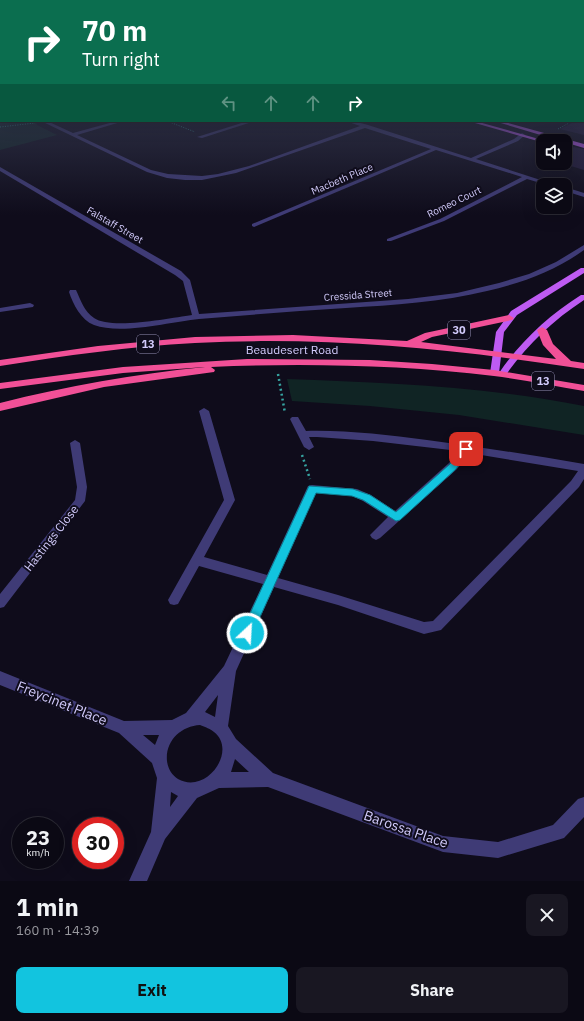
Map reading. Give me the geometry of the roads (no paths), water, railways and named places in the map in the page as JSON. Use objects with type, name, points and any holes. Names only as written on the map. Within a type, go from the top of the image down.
[{"type":"highway","name":"30","points":[[410,344],[429,335],[509,318]]},
{"type":"highway","points":[[542,330],[548,345],[566,363]]},
{"type":"highway","name":"Beaudesert Road","points":[[0,363],[95,349],[196,340],[305,339],[410,344],[515,355],[584,366]]},
{"type":"highway","points":[[0,407],[99,385],[163,375],[211,370],[240,361]]},
{"type":"highway","name":"Beaudesert Road","points":[[0,386],[88,373],[240,361],[360,363],[498,374],[584,388]]},
{"type":"main road","points":[[515,133],[536,139]]},
{"type":"main road","points":[[539,133],[584,146]]},
{"type":"main road","points":[[572,149],[584,153]]},
{"type":"main road","name":"30","points":[[509,318],[519,308],[584,270]]},
{"type":"main road","points":[[498,374],[533,335],[542,330],[558,314],[584,296]]},
{"type":"main road","points":[[498,374],[497,353],[500,332],[509,318]]},
{"type":"street","points":[[67,133],[149,171],[167,177],[190,180],[234,174],[346,133]]},
{"type":"street","points":[[71,135],[78,133]]},
{"type":"street","points":[[202,136],[212,133]]},
{"type":"street","points":[[389,133],[536,180]]},
{"type":"street","points":[[472,159],[516,140],[522,135]]},
{"type":"street","name":"Macbeth Place","points":[[254,225],[437,148]]},
{"type":"street","name":"Falstaff Street","points":[[0,169],[178,273],[186,280],[196,317]]},
{"type":"street","name":"Romeo Court","points":[[389,240],[442,220],[526,177]]},
{"type":"street","points":[[572,191],[584,195]]},
{"type":"street","name":"Cressida Street","points":[[73,292],[76,305],[89,318],[97,323],[124,325],[196,317],[394,303],[435,299],[473,292],[512,282],[549,268],[584,247]]},
{"type":"street","points":[[0,310],[30,305]]},
{"type":"street","points":[[174,600],[230,500],[204,411]]},
{"type":"street","points":[[295,419],[309,447]]},
{"type":"street","points":[[196,560],[271,581],[424,628],[436,626],[575,484],[584,469],[522,456],[466,449],[339,434],[303,434]]},
{"type":"street","name":"Hastings Close","points":[[0,603],[80,502],[82,487],[75,442]]},
{"type":"street","points":[[376,535],[453,466],[466,449]]},
{"type":"street","points":[[221,726],[230,672],[312,489],[353,492],[367,498],[396,518]]},
{"type":"street","points":[[190,719],[230,672]]},
{"type":"street","name":"Freycinet Place","points":[[0,678],[124,728],[159,759]]},
{"type":"street","points":[[201,718],[212,720],[221,726],[227,734],[230,744],[230,756],[226,769],[217,780],[206,788],[193,791],[182,790],[173,786],[160,770],[159,759],[160,748],[166,736],[174,727],[190,719],[201,718]]},
{"type":"street","name":"Freycinet Place","points":[[124,728],[174,727]]},
{"type":"street","name":"Barossa Place","points":[[230,744],[268,779]]},
{"type":"street","points":[[159,833],[165,778]]},
{"type":"street","name":"Barossa Place","points":[[217,780],[268,779],[443,844],[498,850],[558,832],[584,805]]},
{"type":"street","points":[[138,881],[159,833],[193,791]]}]
